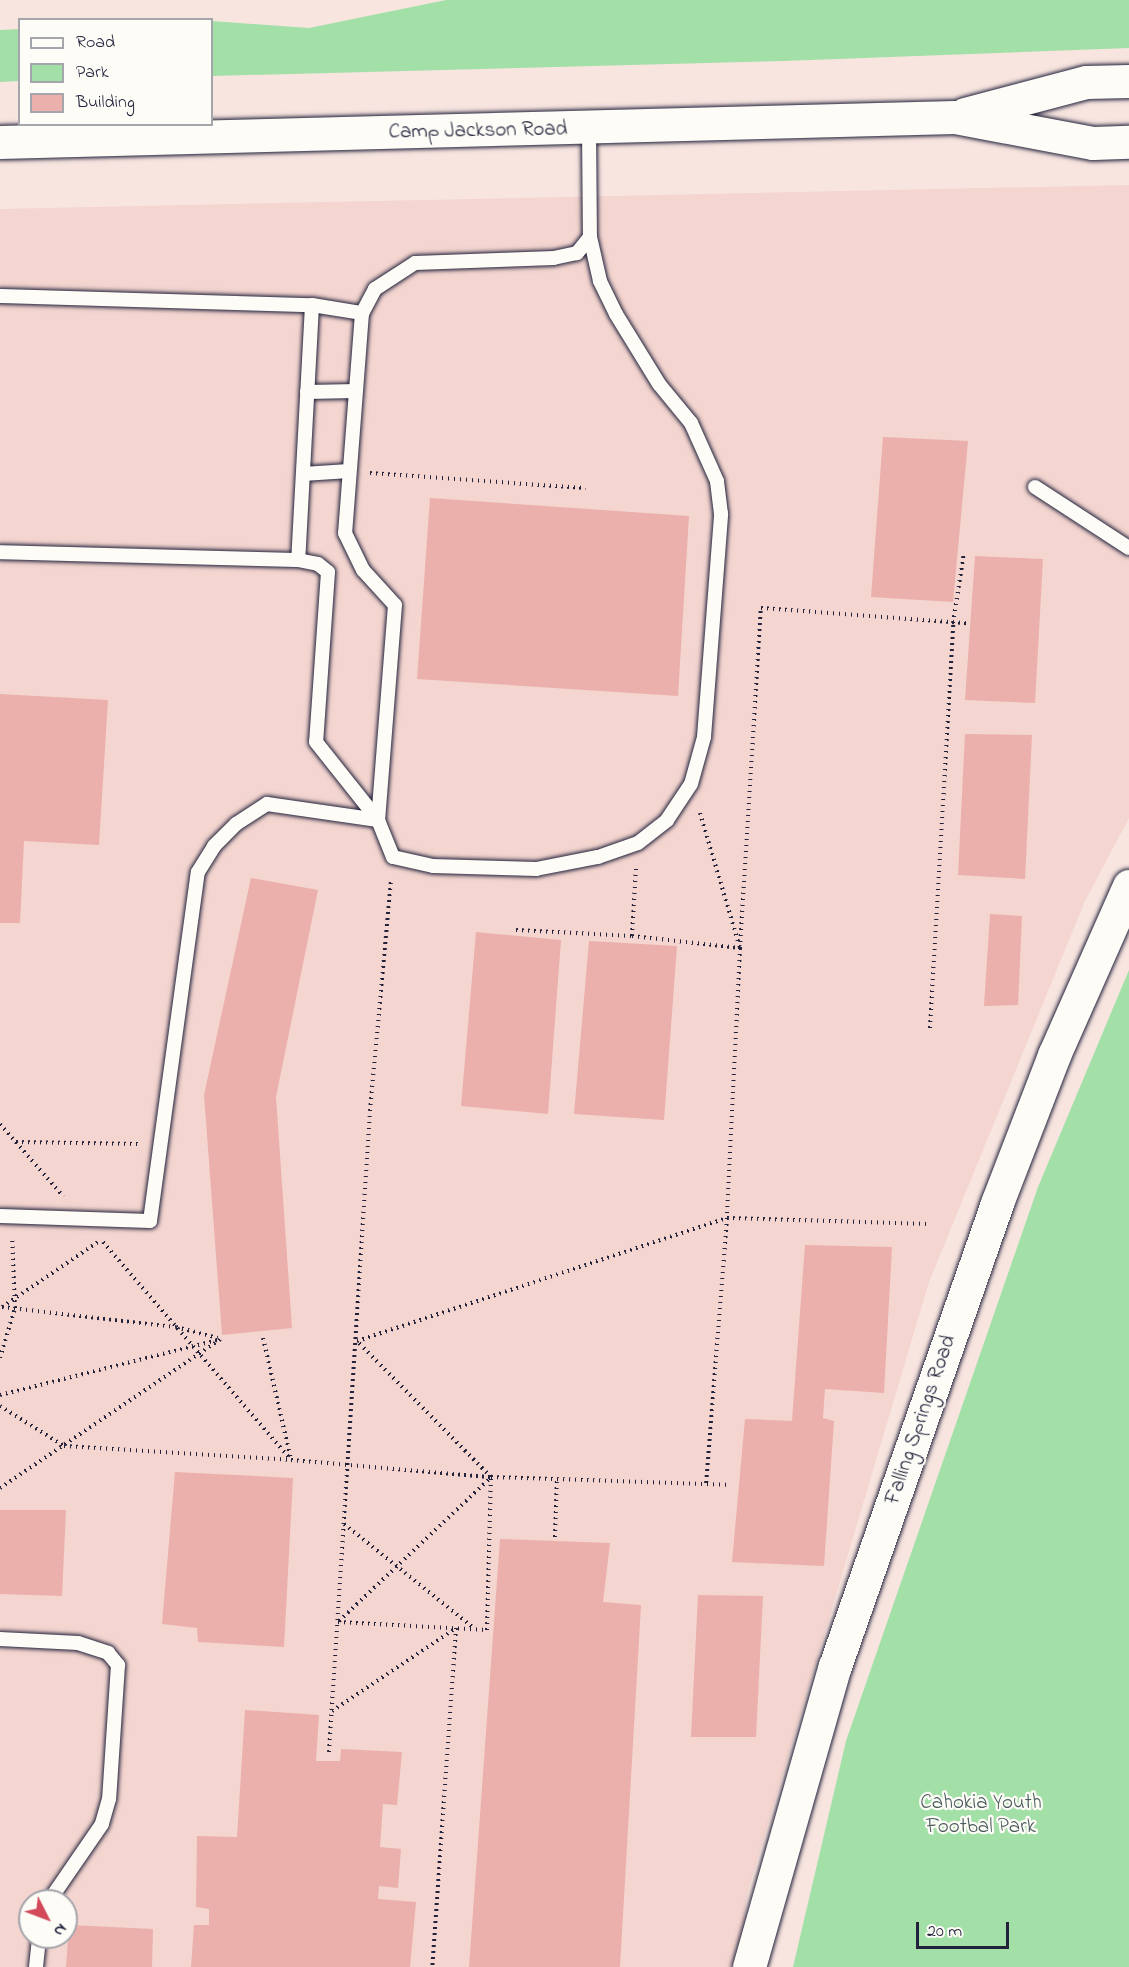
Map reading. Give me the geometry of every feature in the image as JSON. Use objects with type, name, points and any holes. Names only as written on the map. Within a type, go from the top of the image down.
[{"type":"main road","name":"Camp Jackson Road","points":[[955,117],[1086,82],[1129,81]]},
{"type":"main road","name":"Camp Jackson Road","points":[[0,142],[955,117],[1093,142],[1129,142]]},
{"type":"main road","name":"Falling Springs Road","points":[[749,1967],[835,1666],[987,1230],[1054,1055],[1129,886]]},
{"type":"lane","points":[[0,552],[298,560],[318,564],[328,572],[316,742],[378,820],[393,857],[433,866],[536,869],[598,857],[638,843],[667,820],[691,784],[704,737],[721,514],[717,481],[691,423],[660,384],[616,314],[600,281],[590,237],[589,128]]},
{"type":"lane","points":[[378,820],[395,605],[363,570],[345,533],[362,313],[375,289],[415,263],[554,258],[577,253],[590,237]]},
{"type":"lane","points":[[0,296],[312,305],[362,313]]},
{"type":"lane","points":[[298,560],[312,305]]},
{"type":"lane","points":[[307,392],[356,391]]},
{"type":"lane","points":[[303,474],[349,471]]},
{"type":"lane","points":[[1035,487],[1129,548]]},
{"type":"lane","points":[[6,1216],[150,1221],[198,872],[214,846],[236,824],[267,804],[378,820]]},
{"type":"lane","points":[[0,1639],[78,1643],[108,1653],[118,1665],[109,1799],[102,1824],[57,1889]]},
{"type":"lane","points":[[36,1967],[38,1949]]},
{"type":"path","points":[[349,471],[585,488]]},
{"type":"path","points":[[930,1028],[953,623],[964,553]]},
{"type":"path","points":[[706,1482],[727,1218],[740,948],[761,608],[967,623]]},
{"type":"path","points":[[691,784],[740,948]]},
{"type":"path","points":[[632,936],[638,843]]},
{"type":"path","points":[[329,1752],[370,1111],[393,857]]},
{"type":"path","points":[[516,930],[632,936],[740,948]]},
{"type":"path","points":[[0,1124],[202,1354],[291,1460]]},
{"type":"path","points":[[16,1142],[143,1144]]},
{"type":"path","points":[[0,1358],[15,1308],[6,1216]]},
{"type":"path","points":[[357,1341],[727,1218],[929,1224]]},
{"type":"path","points":[[101,1240],[15,1296],[2,1307],[176,1327],[221,1339]]},
{"type":"path","points":[[263,1338],[291,1460]]},
{"type":"path","points":[[0,1395],[191,1344],[221,1339]]},
{"type":"path","points":[[0,1488],[202,1354],[221,1339]]},
{"type":"path","points":[[338,1622],[487,1630],[491,1477],[357,1341]]},
{"type":"path","points":[[0,1406],[64,1446],[291,1460],[349,1467],[491,1477],[706,1482],[727,1485]]},
{"type":"path","points":[[338,1622],[491,1477]]},
{"type":"path","points":[[555,1537],[557,1478]]},
{"type":"path","points":[[344,1524],[475,1629]]},
{"type":"path","points":[[331,1712],[456,1628]]},
{"type":"path","points":[[432,1967],[456,1628]]},
{"type":"shaded area","points":[[1129,185],[1129,818],[1085,901],[929,1282],[747,1894],[739,1967],[0,1967],[0,209]]},
{"type":"green space","points":[[446,0],[1129,0],[1129,48],[784,61],[213,76],[213,21],[309,28]]},
{"type":"green space","points":[[18,29],[18,81],[0,82],[0,30]]},
{"type":"green space","name":"Cahokia Youth Footbal Park","points":[[1129,970],[1129,1967],[793,1967],[846,1741],[1038,1187]]},
{"type":"building","points":[[883,437],[968,441],[953,602],[871,597]]},
{"type":"building","points":[[430,498],[689,516],[678,696],[417,679]]},
{"type":"building","points":[[975,556],[1043,559],[1035,703],[965,700]]},
{"type":"building","points":[[0,694],[108,700],[99,845],[24,841],[20,923],[0,923]]},
{"type":"building","points":[[965,734],[1032,735],[1025,879],[958,875]]},
{"type":"building","points":[[251,878],[318,890],[276,1097],[292,1328],[222,1335],[204,1095]]},
{"type":"building","points":[[990,914],[1022,916],[1018,1005],[984,1006]]},
{"type":"building","points":[[476,932],[561,940],[548,1114],[461,1106]]},
{"type":"building","points":[[589,941],[677,946],[664,1120],[574,1114]]},
{"type":"building","points":[[805,1245],[892,1247],[884,1393],[825,1389],[823,1418],[834,1421],[824,1566],[732,1562],[745,1419],[792,1421]]},
{"type":"building","points":[[175,1472],[293,1478],[284,1647],[198,1642],[197,1628],[162,1624]]},
{"type":"building","points":[[0,1510],[66,1510],[62,1596],[0,1594]]},
{"type":"building","points":[[500,1539],[610,1543],[603,1602],[641,1605],[620,1967],[469,1967]]},
{"type":"building","points":[[698,1595],[763,1596],[756,1737],[691,1737]]},
{"type":"building","points":[[245,1710],[319,1715],[316,1761],[340,1761],[341,1749],[402,1752],[397,1805],[383,1804],[380,1847],[401,1849],[398,1888],[379,1886],[378,1899],[416,1902],[410,1967],[191,1967],[194,1925],[209,1925],[209,1909],[196,1907],[197,1836],[237,1837]]},
{"type":"building","points":[[78,1925],[153,1929],[152,1967],[66,1967],[67,1949],[78,1949]]}]
